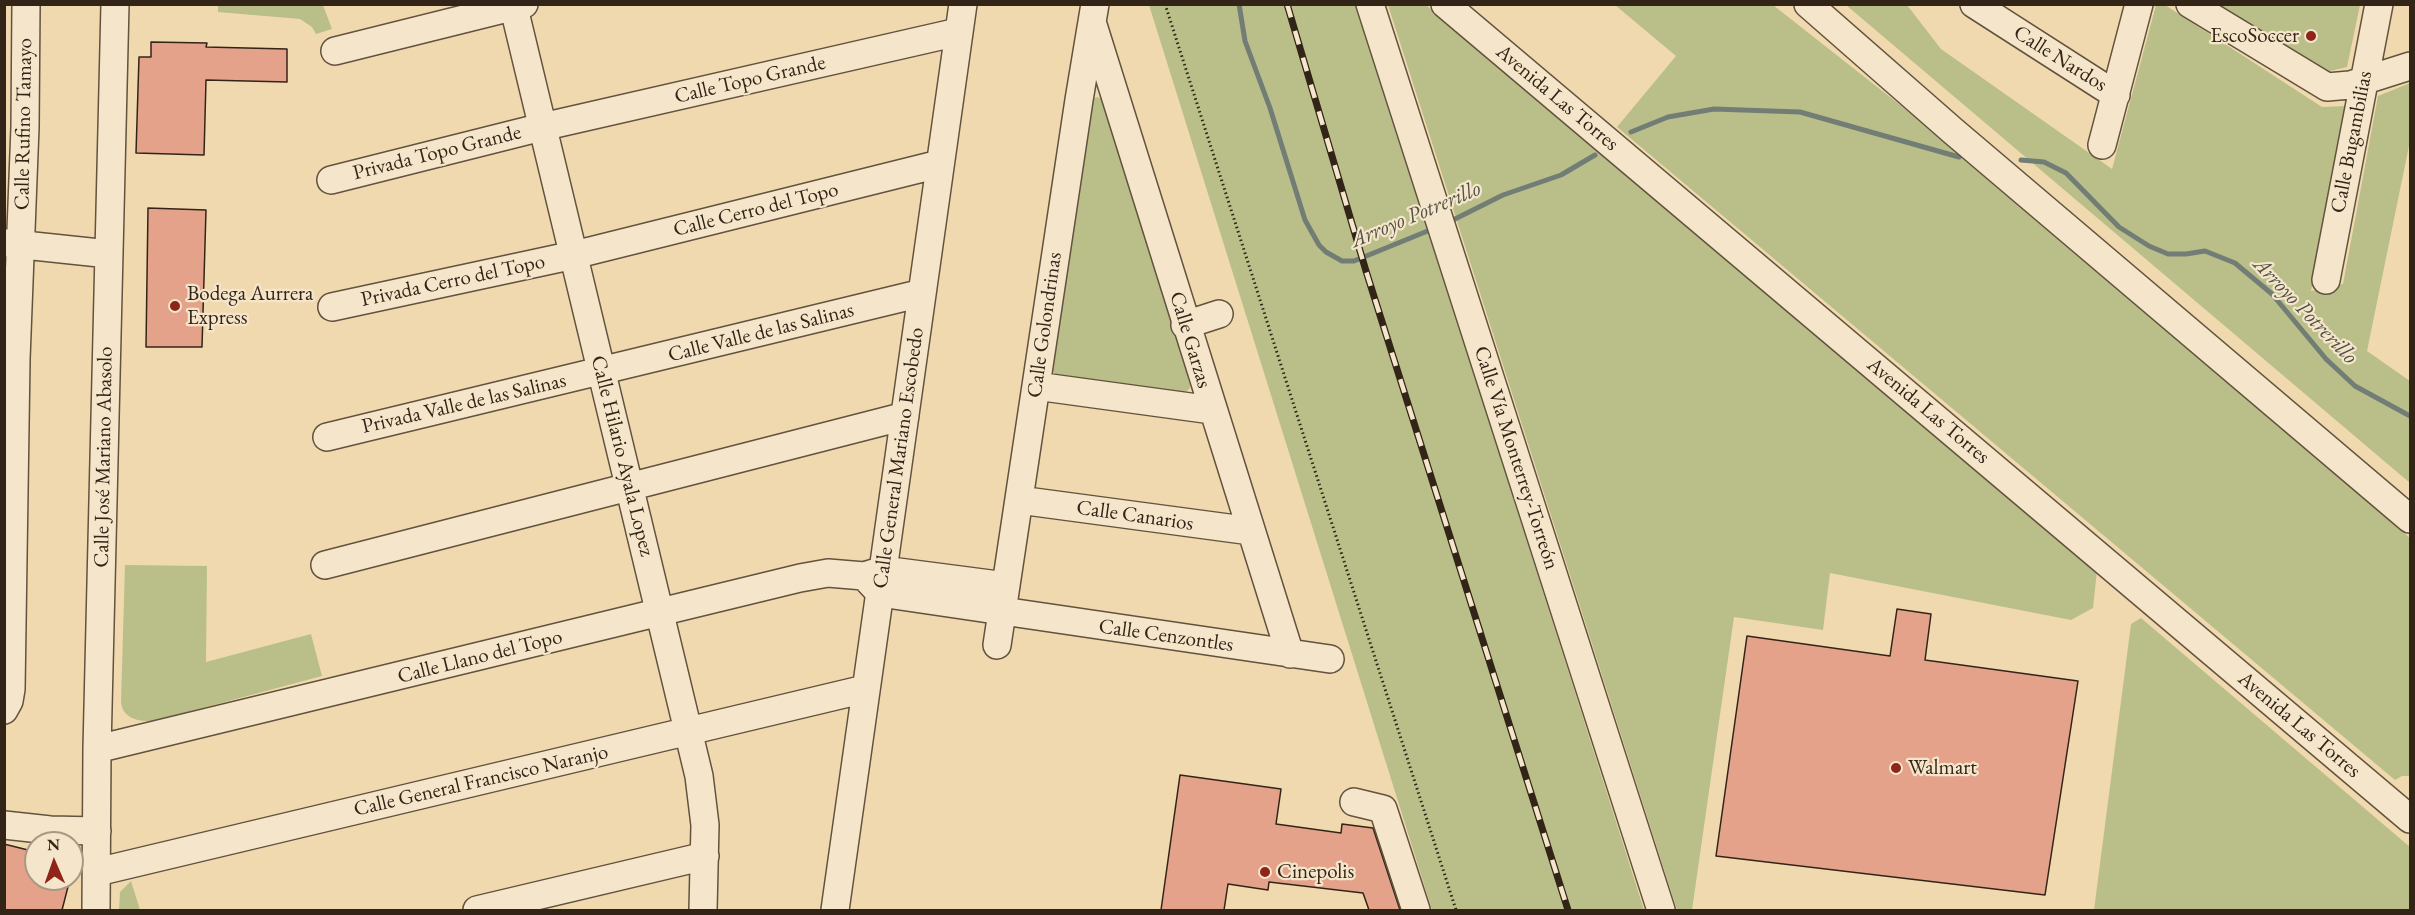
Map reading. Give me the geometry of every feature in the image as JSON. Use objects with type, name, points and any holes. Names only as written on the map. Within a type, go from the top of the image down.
[{"type":"street","name":"Calle José Mariano Abasolo","points":[[96,910],[97,749],[115,4]]},
{"type":"street","name":"Calle General Mariano Escobedo","points":[[835,910],[865,689],[875,580],[904,416],[963,4]]},
{"type":"street","name":"Calle Vía Monterrey-Torreón","points":[[1370,4],[1661,910]]},
{"type":"street","name":"Avenida Las Torres","points":[[1445,4],[2410,819]]},
{"type":"street","points":[[1808,4],[1953,131],[2410,519]]},
{"type":"street","name":"Calle Nardos","points":[[1974,4],[2116,95]]},
{"type":"street","points":[[2102,145],[2139,4]]},
{"type":"street","points":[[2190,4],[2323,85],[2337,87],[2410,66]]},
{"type":"street","name":"Calle Bugambilias","points":[[2326,280],[2379,4]]},
{"type":"street","points":[[335,51],[517,5]]},
{"type":"street","name":"Calle Hilario Ayala Lopez","points":[[517,5],[542,127],[628,487],[661,613],[704,807],[705,856],[702,910]]},
{"type":"street","name":"Calle Rufino Tamayo","points":[[5,710],[11,689],[10,358],[19,8]]},
{"type":"street","name":"Calle Garzas","points":[[1094,15],[1185,324],[1290,654]]},
{"type":"street","name":"Calle Golondrinas","points":[[997,645],[1078,100],[1094,15]]},
{"type":"street","name":"Calle Topo Grande","points":[[542,127],[958,32]]},
{"type":"street","name":"Privada Topo Grande","points":[[331,180],[542,127]]},
{"type":"street","name":"Calle Cerro del Topo","points":[[574,255],[939,164]]},
{"type":"street","points":[[13,244],[108,254]]},
{"type":"street","name":"Privada Cerro del Topo","points":[[332,307],[574,255]]},
{"type":"street","name":"Calle Valle de las Salinas","points":[[601,372],[922,293]]},
{"type":"street","points":[[1185,324],[1219,314]]},
{"type":"street","name":"Privada Valle de las Salinas","points":[[327,437],[601,372]]},
{"type":"street","points":[[1036,386],[1212,410]]},
{"type":"street","points":[[325,565],[904,416]]},
{"type":"street","name":"Calle Canarios","points":[[1019,500],[1251,531]]},
{"type":"street","name":"Calle Llano del Topo","points":[[97,749],[800,578],[834,573],[875,580]]},
{"type":"street","name":"Calle Cenzontles","points":[[875,580],[1004,598],[1290,654],[1330,659]]},
{"type":"street","name":"Calle General Francisco Naranjo","points":[[97,872],[865,689]]},
{"type":"street","points":[[1354,802],[1383,809],[1416,910]]},
{"type":"street","points":[[4,825],[50,830],[97,831]]},
{"type":"street","points":[[477,910],[705,856]]},
{"type":"path","points":[[1165,4],[1456,910]]},
{"type":"green space","points":[[218,5],[323,5],[332,29],[316,34],[312,27],[300,19],[218,12]]},
{"type":"green space","points":[[1149,5],[1357,5],[1644,910],[1432,910]]},
{"type":"green space","points":[[1388,5],[1426,5],[2097,570],[2093,608],[2071,620],[1830,573],[1823,630],[1734,617],[1692,910],[1677,910]]},
{"type":"green space","points":[[1615,5],[1773,5],[1965,156],[2410,538],[2410,776],[2402,776],[2395,780],[1617,127],[1676,56]]},
{"type":"green space","points":[[1846,5],[1907,5],[1941,49],[2112,169],[2156,5],[2165,5],[2322,107],[2346,106],[2311,291],[2343,284],[2378,96],[2410,83],[2410,141],[2367,351],[2410,381],[2410,483]]},
{"type":"green space","name":"EscoSoccer","points":[[2220,5],[2360,5],[2347,67],[2326,72]]},
{"type":"green space","points":[[1097,97],[1103,99],[1108,108],[1190,385],[1185,393],[1056,375],[1052,370],[1091,100]]},
{"type":"green space","points":[[125,565],[207,566],[206,662],[311,634],[322,676],[154,721],[143,721],[128,716],[121,702]]},
{"type":"green space","points":[[2141,618],[2410,847],[2410,910],[2094,910],[2131,624]]},
{"type":"green space","points":[[131,881],[140,910],[119,910],[120,892]]},
{"type":"building","points":[[151,42],[207,43],[206,47],[287,49],[287,82],[206,80],[204,155],[136,153],[139,57],[151,57]]},
{"type":"building","points":[[148,208],[206,210],[202,347],[146,347]]},
{"type":"building","name":"Walmart","points":[[1897,609],[1931,614],[1925,660],[2078,681],[2045,895],[1716,856],[1747,636],[1890,656]]},
{"type":"building","points":[[1180,775],[1281,789],[1276,824],[1341,833],[1342,824],[1373,828],[1400,910],[1369,910],[1363,893],[1269,882],[1268,890],[1228,884],[1224,910],[1161,910]]},
{"type":"building","points":[[4,844],[24,849],[24,891],[67,891],[62,910],[4,910]]},
{"type":"waterway","name":"Arroyo Potrerillo","points":[[1239,4],[1245,41],[1270,108],[1305,220],[1319,245],[1342,261],[1354,261],[1435,228]]},
{"type":"waterway","name":"Arroyo Potrerillo","points":[[1631,132],[1668,117],[1714,109],[1800,112],[1959,157]]},
{"type":"waterway","name":"Arroyo Potrerillo","points":[[1449,222],[1503,195],[1561,175],[1595,155]]},
{"type":"waterway","name":"Arroyo Potrerillo","points":[[2021,160],[2044,162],[2066,173],[2119,227],[2149,246],[2168,254],[2205,251],[2235,263],[2272,294],[2326,359],[2355,386],[2410,416]]},
{"type":"railway","points":[[1287,4],[1366,271],[1568,910]]},
{"type":"place","name":"EscoSoccer","points":[[2311,36]]},
{"type":"place","name":"Bodega Aurrera Express","points":[[175,306]]},
{"type":"place","name":"Walmart","points":[[1896,768]]},
{"type":"place","name":"Cinepolis","points":[[1265,872]]}]
